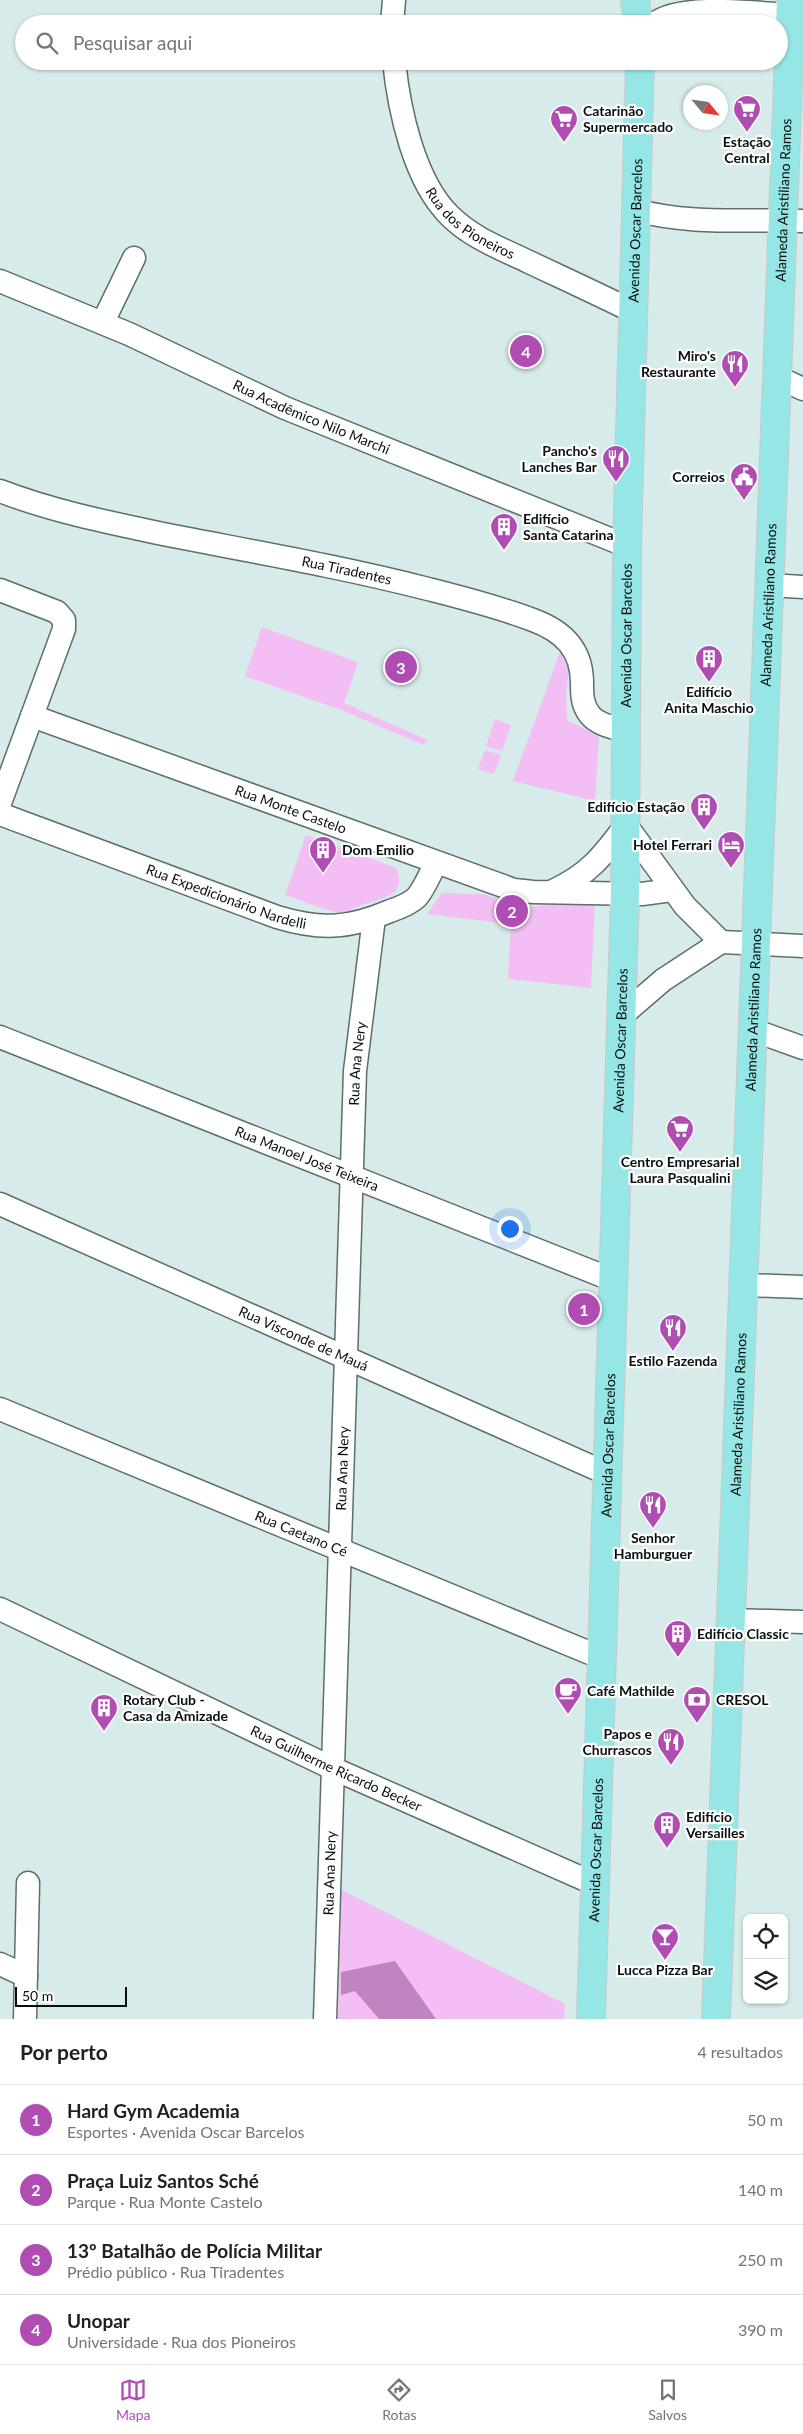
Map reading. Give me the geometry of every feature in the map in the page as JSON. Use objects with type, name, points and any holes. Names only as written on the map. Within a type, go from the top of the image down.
[{"type":"main road","points":[[635,0],[637,15]]},
{"type":"main road","name":"Alameda Aristiliano Ramos","points":[[716,2019],[777,377],[793,221],[791,7]]},
{"type":"main road","name":"Avenida Oscar Barcelos","points":[[590,2019],[625,893],[627,546],[640,70]]},
{"type":"street","points":[[393,15],[394,0]]},
{"type":"street","points":[[668,15],[687,6],[791,7]]},
{"type":"street","name":"Rua dos Pioneiros","points":[[395,70],[402,110],[422,176],[434,197],[450,216],[485,241],[632,311]]},
{"type":"street","points":[[635,210],[661,217],[693,220],[793,221]]},
{"type":"street","points":[[103,322],[134,258]]},
{"type":"street","name":"Rua Acadêmico Nilo Marchi","points":[[0,281],[103,322],[285,408],[627,546]]},
{"type":"street","points":[[777,377],[803,389]]},
{"type":"street","name":"Rua Tiradentes","points":[[0,491],[63,513],[396,581],[456,596],[533,620],[555,629],[568,639],[576,652],[582,676],[584,708],[591,716],[612,727],[627,732]]},
{"type":"street","points":[[769,585],[803,587]]},
{"type":"street","points":[[0,590],[57,612],[64,620],[64,629],[0,803]]},
{"type":"street","name":"Rua Monte Castelo","points":[[32,716],[436,863],[522,892],[642,894],[672,890]]},
{"type":"street","name":"Rua Expedicionário Nardelli","points":[[0,814],[295,923],[329,928],[374,918],[416,898],[436,863]]},
{"type":"street","points":[[626,825],[672,890],[701,924],[721,942]]},
{"type":"street","name":"Rua Monte Castelo","points":[[551,892],[576,880],[592,868],[626,825]]},
{"type":"street","name":"Rua Ana Nery","points":[[324,2019],[355,1071],[374,918]]},
{"type":"street","points":[[620,1017],[663,980],[721,942],[803,946]]},
{"type":"street","points":[[753,1030],[803,1048]]},
{"type":"street","name":"Rua Manoel José Teixeira","points":[[0,1038],[613,1280]]},
{"type":"street","name":"Rua Visconde de Mauá","points":[[0,1204],[608,1474]]},
{"type":"street","points":[[744,1284],[803,1288]]},
{"type":"street","name":"Rua Caetano Cé","points":[[0,1409],[602,1658]]},
{"type":"street","name":"Rua Guilherme Ricardo Becker","points":[[0,1609],[332,1768],[595,1884]]},
{"type":"street","points":[[731,1620],[803,1622]]},
{"type":"street","points":[[25,2019],[28,1883]]},
{"type":"street","points":[[0,1964],[26,1976]]},
{"type":"shaded area","points":[[262,627],[358,662],[344,703],[427,740],[424,745],[341,710],[245,676]]},
{"type":"shaded area","points":[[560,652],[569,672],[566,693],[567,720],[599,736],[595,801],[513,781]]},
{"type":"shaded area","points":[[495,719],[511,725],[502,751],[486,746]]},
{"type":"shaded area","points":[[485,750],[501,755],[494,774],[478,769]]},
{"type":"shaded area","points":[[306,835],[396,868],[399,884],[396,890],[385,897],[340,912],[285,895]]},
{"type":"shaded area","points":[[442,893],[484,894],[520,908],[595,900],[591,988],[508,979],[511,924],[427,914]]},
{"type":"shaded area","points":[[340,1889],[565,2004],[564,2019],[338,2019]]},
{"type":"shaded area","points":[[395,1961],[436,2019],[379,2019],[355,1991],[341,1995],[341,1972]]},
{"type":"place","name":"Estação Central","points":[[747,133]]},
{"type":"place","name":"Catarinão Supermercado","points":[[564,143]]},
{"type":"place","name":"Unopar","points":[[526,351]]},
{"type":"place","name":"Miro's Restaurante","points":[[735,388]]},
{"type":"place","name":"Pancho's Lanches Bar","points":[[616,483]]},
{"type":"place","name":"Correios","points":[[744,501]]},
{"type":"place","name":"Edifício Santa Catarina","points":[[504,551]]},
{"type":"place","name":"13º Batalhão de Polícia Militar","points":[[401,667]]},
{"type":"place","name":"Edifício Anita Maschio","points":[[709,683]]},
{"type":"place","name":"Edifício Estação","points":[[704,831]]},
{"type":"place","name":"Hotel Ferrari","points":[[731,869]]},
{"type":"place","name":"Dom Emilio","points":[[323,874]]},
{"type":"place","name":"Praça Luiz Santos Sché","points":[[512,911]]},
{"type":"place","name":"Centro Empresarial Laura Pasqualini","points":[[680,1153]]},
{"type":"place","name":"Hard Gym Academia","points":[[584,1309]]},
{"type":"place","name":"Estilo Fazenda","points":[[673,1352]]},
{"type":"place","name":"Senhor Hamburguer","points":[[653,1529]]},
{"type":"place","name":"Edifício Classic","points":[[678,1658]]},
{"type":"place","name":"Café Mathilde","points":[[568,1715]]},
{"type":"place","name":"CRESOL","points":[[697,1724]]},
{"type":"place","name":"Rotary Club - Casa da Amizade","points":[[104,1732]]},
{"type":"place","name":"Papos e Churrascos","points":[[671,1766]]},
{"type":"place","name":"Edifício Versailles","points":[[667,1849]]},
{"type":"place","name":"Lucca Pizza Bar","points":[[665,1961]]}]
